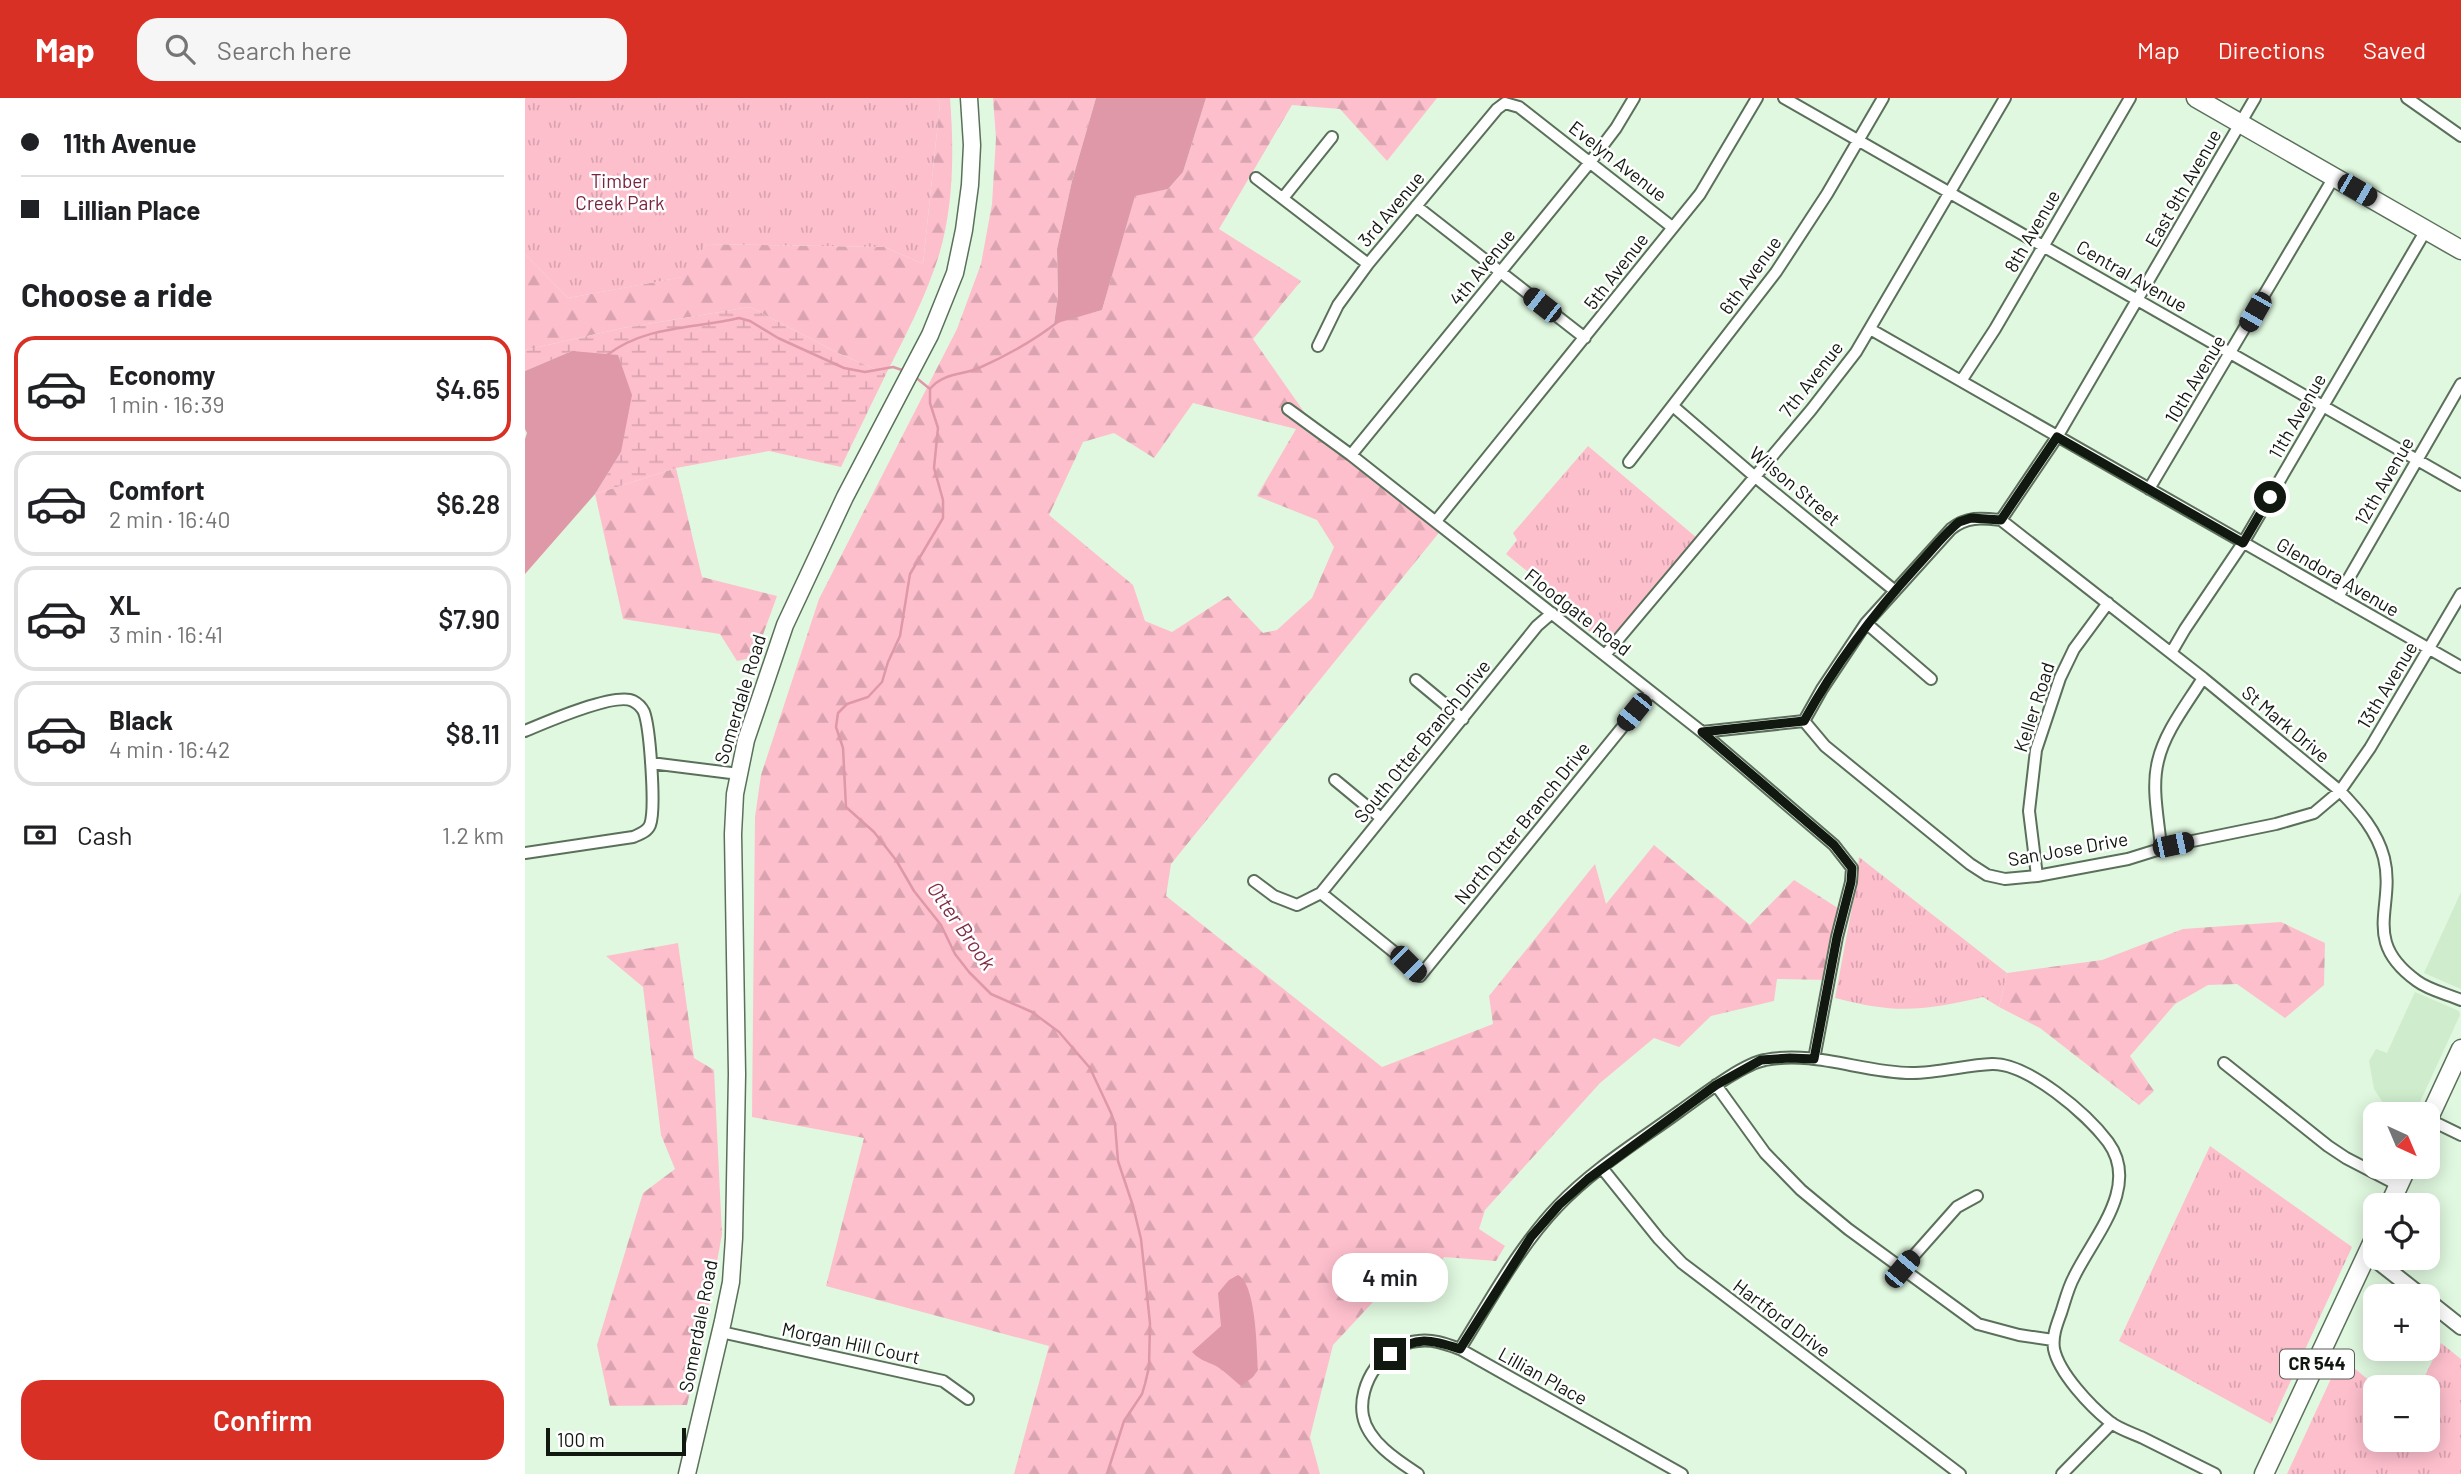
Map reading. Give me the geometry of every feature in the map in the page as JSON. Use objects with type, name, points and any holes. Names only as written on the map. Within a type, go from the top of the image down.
[{"type":"main road","name":"Somerdale Road","points":[[687,1474],[731,1282],[737,1074],[733,834],[739,774],[746,740],[785,625],[840,508],[930,335],[955,273],[970,186],[972,145],[969,98]]},
{"type":"main road","points":[[2196,98],[2461,250]]},
{"type":"main road","points":[[2436,1102],[2461,1049]]},
{"type":"main road","points":[[2395,1193],[2400,1180]]},
{"type":"main road","name":"CR 544","points":[[2264,1474],[2363,1262]]},
{"type":"street","name":"4th Avenue","points":[[1352,455],[1591,161],[1634,98]]},
{"type":"street","name":"5th Avenue","points":[[1436,521],[1700,194],[1757,98]]},
{"type":"street","name":"Central Avenue","points":[[1784,98],[2461,485]]},
{"type":"street","name":"6th Avenue","points":[[1629,462],[1776,272],[1883,98]]},
{"type":"street","name":"7th Avenue","points":[[1605,655],[1811,410],[1856,352],[2005,98]]},
{"type":"street","name":"8th Avenue","points":[[1961,381],[2130,98]]},
{"type":"street","name":"East 9th Avenue","points":[[2001,520],[2057,437],[2255,98]]},
{"type":"street","points":[[2407,98],[2461,136]]},
{"type":"street","name":"Evelyn Avenue","points":[[1505,103],[1519,107],[1672,227]]},
{"type":"street","name":"3rd Avenue","points":[[1318,346],[1338,304],[1368,264],[1497,108],[1505,103]]},
{"type":"street","points":[[1283,198],[1332,137]]},
{"type":"street","name":"10th Avenue","points":[[2149,489],[2334,177]]},
{"type":"street","points":[[1256,178],[1368,264]]},
{"type":"street","points":[[1416,206],[1584,338]]},
{"type":"street","name":"11th Avenue","points":[[2171,653],[2243,543],[2426,230]]},
{"type":"street","name":"Glendora Avenue","points":[[1870,329],[2461,667]]},
{"type":"street","name":"12th Avenue","points":[[2338,597],[2461,384]]},
{"type":"street","name":"Wilson Street","points":[[1674,407],[1895,591]]},
{"type":"street","name":"Floodgate Road","points":[[1289,409],[1352,455],[1702,732],[1834,845],[1852,868],[1851,882],[1837,937],[1814,1059]]},
{"type":"street","points":[[1702,732],[1804,721],[1866,623],[1959,522],[1971,518],[2001,520]]},
{"type":"street","name":"St Mark Drive","points":[[2001,520],[2203,678],[2340,791],[2360,812],[2376,837],[2383,857],[2386,871],[2383,935],[2387,946],[2396,960],[2419,982],[2461,1000]]},
{"type":"street","name":"13th Avenue","points":[[2340,791],[2370,748],[2461,594]]},
{"type":"street","name":"Keller Road","points":[[2037,876],[2029,811],[2036,750],[2064,668],[2074,649],[2108,603]]},
{"type":"street","name":"South Otter Branch Drive","points":[[1321,893],[1537,626],[1552,613]]},
{"type":"street","points":[[1866,623],[1931,679]]},
{"type":"street","points":[[2161,849],[2155,785],[2158,761],[2166,738],[2203,678]]},
{"type":"street","points":[[1416,680],[1463,719]]},
{"type":"street","name":"North Otter Branch Drive","points":[[1321,893],[1420,976],[1651,692]]},
{"type":"street","points":[[525,731],[574,711],[623,699],[632,700],[643,712],[651,763],[652,811],[650,825],[644,832],[633,837],[525,853]]},
{"type":"street","name":"San Jose Drive","points":[[1804,721],[1825,746],[1970,864],[1987,875],[2005,879],[2037,876],[2128,859],[2161,849],[2276,824],[2314,813],[2340,791]]},
{"type":"street","points":[[651,763],[739,774]]},
{"type":"street","points":[[1335,780],[1381,818]]},
{"type":"street","points":[[1254,881],[1274,896],[1297,905],[1321,893]]},
{"type":"street","points":[[1460,1349],[1531,1237],[1559,1205],[1602,1168],[1716,1085],[1761,1060],[1814,1059],[1876,1071],[1914,1073],[1995,1064],[2012,1067],[2036,1077],[2081,1115],[2107,1141],[2115,1156],[2119,1187],[2108,1217],[2073,1279],[2053,1340],[2055,1352],[2065,1374],[2112,1423],[2215,1474]]},
{"type":"street","points":[[2224,1063],[2328,1146],[2398,1185]]},
{"type":"street","points":[[1716,1085],[1765,1153],[1801,1190],[1848,1229],[1978,1324],[2019,1335],[2053,1340]]},
{"type":"street","points":[[2440,1125],[2461,1135]]},
{"type":"street","name":"Hartford Drive","points":[[1602,1168],[1659,1239],[1682,1263],[1960,1474]]},
{"type":"street","points":[[1902,1269],[1957,1207],[1977,1196]]},
{"type":"street","points":[[2396,1270],[2410,1284]]},
{"type":"street","points":[[2440,1310],[2461,1327]]},
{"type":"street","name":"Morgan Hill Court","points":[[721,1332],[943,1381],[968,1399]]},
{"type":"street","name":"Lillian Place","points":[[1418,1474],[1395,1458],[1369,1430],[1363,1417],[1364,1397],[1369,1377],[1376,1365],[1404,1345],[1416,1340],[1436,1341],[1460,1349],[1682,1474]]},
{"type":"street","points":[[2061,1474],[2112,1423]]},
{"type":"shaded area","points":[[1096,98],[1206,98],[1183,172],[1168,189],[1135,196],[1102,310],[1054,324],[1058,295],[1057,249],[1072,181]]},
{"type":"shaded area","points":[[572,351],[618,355],[632,395],[621,452],[595,494],[525,574],[525,371]]},
{"type":"shaded area","points":[[2461,892],[2461,989],[2424,973]]},
{"type":"shaded area","points":[[2415,992],[2459,1011],[2460,1015],[2420,1102],[2382,1102],[2374,1089],[2369,1061],[2376,1049],[2387,1053]]},
{"type":"shaded area","points":[[1238,1275],[1249,1290],[1252,1303],[1258,1370],[1241,1386],[1192,1352],[1221,1326],[1218,1293],[1229,1280]]},
{"type":"green space","name":"Timber Creek Park","points":[[525,98],[937,98],[940,103],[923,264],[885,247],[706,244],[683,277],[568,298],[525,254]]},
{"type":"green space","points":[[937,98],[950,98],[952,157],[948,217],[928,285],[886,374],[840,354],[750,307],[623,328],[525,350],[525,254],[568,298],[682,277],[706,244],[885,247],[923,264],[940,103]]},
{"type":"green space","points":[[993,98],[1096,98],[1072,181],[1057,249],[1058,295],[1054,323],[1102,310],[1135,195],[1168,189],[1183,172],[1206,98],[1437,98],[1387,161],[1340,109],[1292,105],[1219,229],[1301,281],[1253,339],[1309,419],[1446,524],[1171,864],[1166,896],[1382,1067],[1493,1024],[1489,996],[1595,864],[1606,904],[1654,845],[1750,925],[1794,880],[1844,912],[1829,980],[1777,979],[1774,1001],[1711,1016],[1679,1047],[1654,1038],[1600,1083],[1485,1210],[1479,1229],[1505,1246],[1496,1261],[1444,1257],[1428,1288],[1386,1288],[1333,1345],[1310,1437],[1320,1474],[1014,1474],[1049,1346],[826,1286],[864,1138],[752,1117],[755,817],[761,775],[819,599],[957,329],[981,264],[992,204],[996,138]],"holes":[[[1193,403],[1296,429],[1257,496],[1317,520],[1334,547],[1312,598],[1277,630],[1263,633],[1228,596],[1172,632],[1145,621],[1133,585],[1049,515],[1083,442],[1114,433],[1154,458]]]},
{"type":"green space","points":[[750,307],[840,354],[886,374],[841,467],[769,451],[676,468],[595,494],[621,452],[572,351],[525,371],[525,350],[623,328]]},
{"type":"green space","points":[[1588,446],[1697,538],[1608,645],[1558,607],[1558,596],[1506,554],[1517,540],[1513,533]]},
{"type":"green space","points":[[676,468],[702,577],[777,596],[755,657],[737,661],[720,634],[623,619],[595,494]]},
{"type":"green space","points":[[1859,857],[2007,973],[1999,1007],[1983,997],[1909,1009],[1875,1007],[1835,998]]},
{"type":"green space","points":[[2281,922],[2325,943],[2324,985],[2285,1018],[2237,984],[2208,985],[2175,1004],[2130,1056],[2154,1091],[2139,1105],[2040,1028],[1999,1007],[2007,973],[2102,960],[2183,929]]},
{"type":"green space","points":[[678,943],[694,1058],[714,1070],[722,1234],[705,1329],[687,1405],[610,1406],[597,1345],[643,1193],[675,1169],[661,1135],[643,987],[606,956]]},
{"type":"green space","points":[[2210,1146],[2352,1247],[2271,1424],[2119,1341]]},
{"type":"green space","points":[[2441,1343],[2461,1359],[2461,1474],[2287,1474],[2341,1357],[2363,1375],[2363,1452],[2440,1452],[2440,1375],[2425,1375],[2432,1361],[2440,1361]]},
{"type":"waterway","points":[[607,355],[622,345],[654,333],[739,318],[844,368],[865,372],[893,367],[905,371]]},
{"type":"waterway","points":[[930,389],[940,380],[979,368],[1011,352],[1059,321]]},
{"type":"waterway","points":[[914,376],[930,389]]},
{"type":"waterway","name":"Otter Brook","points":[[930,389],[930,403],[938,428],[934,468],[943,500],[943,518],[910,574],[900,636],[882,682],[868,697],[847,704],[838,713],[836,727],[843,748],[846,807],[874,832],[896,860],[914,891],[941,925],[955,954],[969,972],[991,994],[1032,1012],[1059,1032],[1090,1068],[1111,1113],[1115,1124],[1118,1161],[1141,1239],[1150,1323],[1149,1367],[1145,1384],[1142,1394],[1124,1421],[1107,1474]]},
{"type":"route","points":[[1390,1354],[1416,1340],[1436,1341],[1460,1349],[1531,1237],[1559,1205],[1588,1179],[1716,1085],[1761,1060],[1814,1059],[1852,868],[1834,845],[1702,732],[1804,721],[1866,623],[1959,522],[1971,518],[2001,520],[2057,437],[2243,543],[2270,497]]}]
